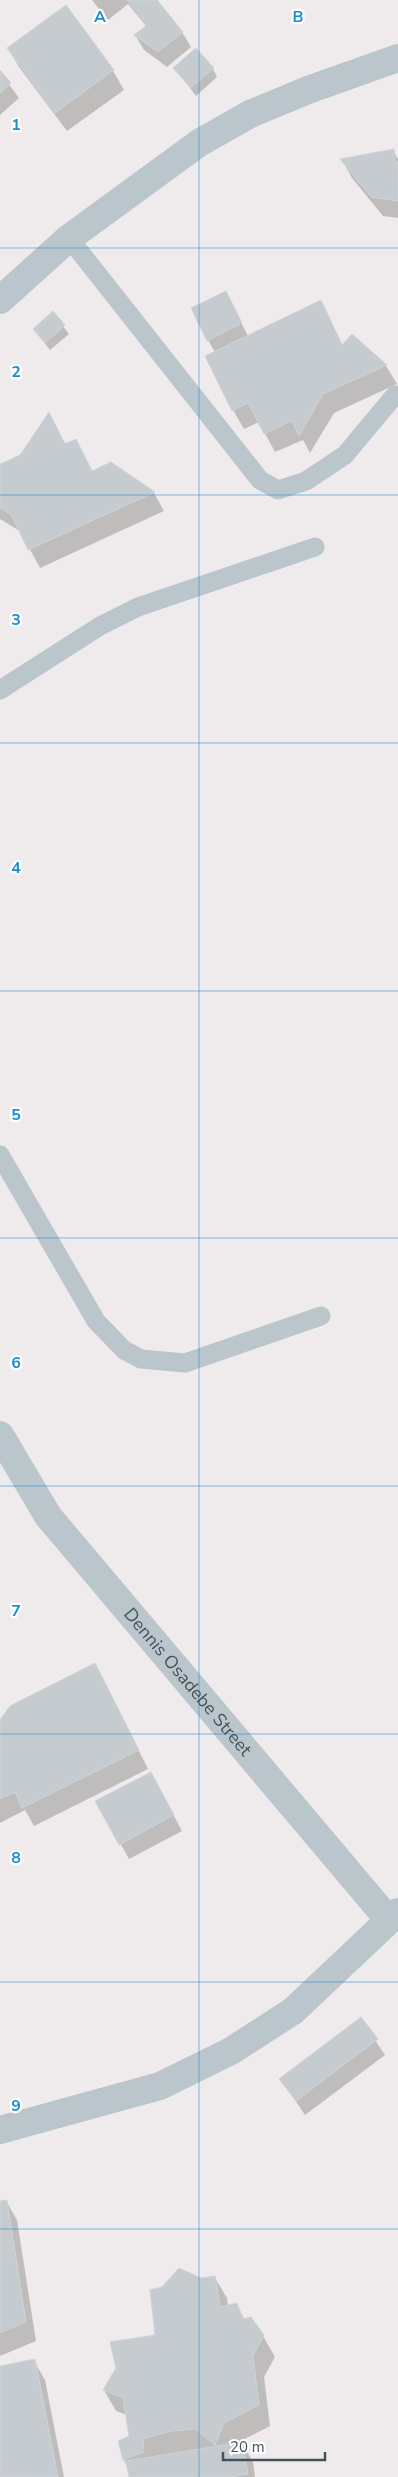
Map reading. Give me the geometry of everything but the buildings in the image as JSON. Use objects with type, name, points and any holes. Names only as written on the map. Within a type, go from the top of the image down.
[{"type":"street","points":[[0,300],[69,238],[200,143],[242,119],[308,90],[398,58]]},
{"type":"street","name":"Dennis Osadebe Street","points":[[0,1435],[48,1516],[393,1916]]},
{"type":"street","points":[[0,2130],[160,2086],[231,2051],[293,2011],[393,1916]]},
{"type":"lane","points":[[69,238],[260,480],[278,490],[306,481],[346,455],[395,395]]},
{"type":"lane","points":[[0,690],[100,626],[138,607],[315,547]]},
{"type":"lane","points":[[0,1155],[96,1321],[124,1350],[141,1359],[185,1363],[321,1316]]}]
